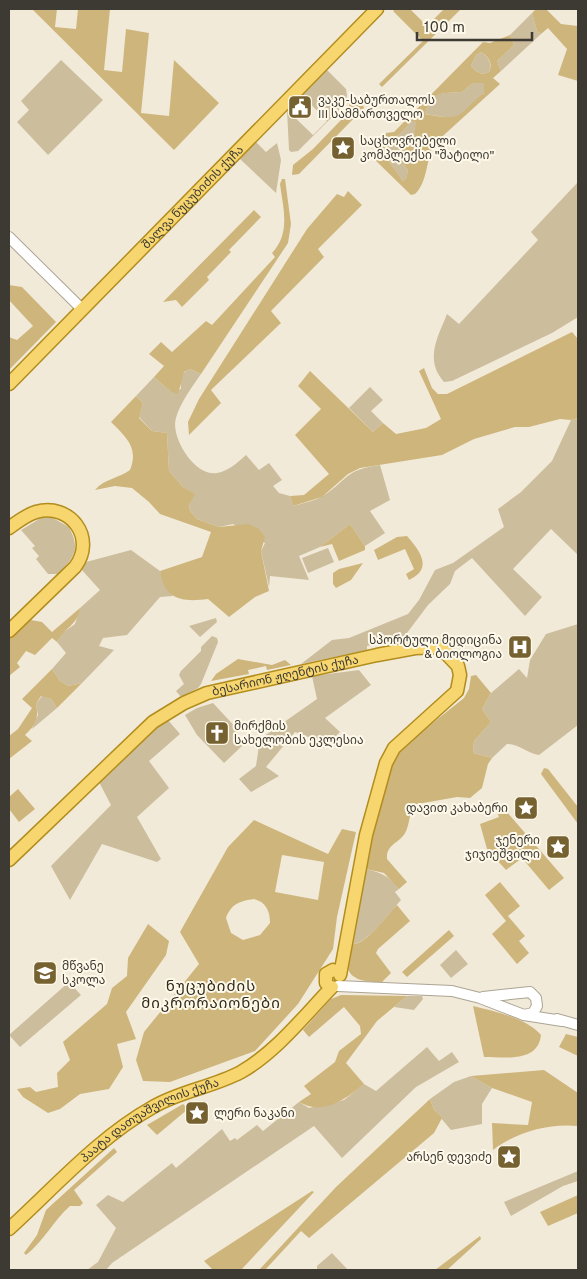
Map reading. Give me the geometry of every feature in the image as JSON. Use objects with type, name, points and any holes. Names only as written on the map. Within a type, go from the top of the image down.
[{"type":"main road","name":"შალვა ნუცუბიძის ქუჩა","points":[[9,384],[377,9]]},
{"type":"main road","points":[[9,528],[36,512],[56,511],[77,523],[84,541],[81,555],[75,567],[9,631]]},
{"type":"main road","name":"ბესარიონ ჟღენტის ქუჩა","points":[[9,860],[153,722],[192,698],[344,662],[415,648],[440,647],[458,666],[460,675],[457,691],[394,748],[386,763],[366,835],[348,938],[335,980]]},
{"type":"main road","name":"პაატა დათუაშვილის ქუჩა","points":[[9,1229],[111,1136],[152,1107],[186,1092],[241,1072],[266,1053],[298,1022],[335,980]]},
{"type":"street","points":[[9,237],[82,309]]},
{"type":"street","points":[[335,980],[366,987],[444,990],[480,998],[522,1014],[578,1025]]},
{"type":"street","points":[[480,998],[526,991],[534,994],[537,1006],[546,1014],[562,1021]]},
{"type":"street","points":[[520,993],[514,1003],[522,1014]]},
{"type":"street","points":[[522,1014],[533,1013],[537,1006]]},
{"type":"shaded area","points":[[32,9],[57,9],[55,27],[76,29],[78,9],[110,9],[104,70],[122,72],[126,29],[149,33],[141,113],[169,116],[174,60],[219,103],[174,150]]},
{"type":"shaded area","points":[[395,9],[410,9],[427,26],[444,9],[461,9],[382,87],[379,84],[423,41],[393,11]]},
{"type":"shaded area","points":[[536,9],[546,9],[561,24],[578,26],[578,81],[558,75],[567,49],[548,28],[541,34],[537,31],[532,13]]},
{"type":"shaded area","points":[[532,13],[537,31],[541,34],[501,71],[497,61],[514,45],[510,35]]},
{"type":"shaded area","points":[[510,35],[514,45],[497,61],[501,71],[493,78],[500,84],[434,144],[429,156],[425,177],[419,189],[415,194],[411,195],[372,157],[380,149],[386,133],[394,132],[483,42],[490,43]],"holes":[[[481,52],[488,58],[490,63],[489,72],[484,74],[479,73],[471,66],[476,55]],[[473,83],[484,83],[484,93],[459,114],[447,117],[425,114],[434,97],[444,93],[462,92]],[[411,121],[416,122],[413,147],[405,146],[395,154],[408,170],[406,179],[403,181],[388,160],[388,143],[401,133]]]},
{"type":"shaded area","points":[[481,52],[488,58],[490,63],[489,72],[484,74],[479,73],[471,66],[476,55]]},
{"type":"shaded area","points":[[61,60],[103,100],[48,155],[17,122],[29,110],[21,101]]},
{"type":"shaded area","points":[[327,70],[346,89],[347,96],[343,106],[298,151],[291,152],[289,150],[287,110]],"holes":[[[303,96],[327,121],[313,135],[288,111]]]},
{"type":"shaded area","points":[[473,83],[485,83],[484,93],[461,115],[451,118],[425,114],[427,106],[434,97],[443,93],[462,92]]},
{"type":"shaded area","points":[[356,97],[362,102],[364,108],[299,174],[292,175],[293,165],[313,149],[342,119],[353,98]]},
{"type":"shaded area","points":[[411,120],[416,122],[416,134],[403,164],[408,170],[406,180],[403,181],[388,160],[388,143],[401,133]]},
{"type":"shaded area","points":[[256,142],[266,152],[277,143],[281,160],[276,193],[240,159]]},
{"type":"shaded area","points":[[282,179],[285,179],[291,224],[288,243],[201,374],[190,369],[184,372],[178,394],[170,391],[154,377],[164,366],[149,354],[161,342],[172,352],[206,321],[212,325],[275,257],[272,253],[282,237],[284,229],[284,211],[280,184]]},
{"type":"shaded area","points":[[578,182],[578,317],[552,333],[452,381],[444,382],[438,373],[434,356],[437,340],[447,314],[459,324],[538,240],[531,232]]},
{"type":"shaded area","points":[[348,191],[362,205],[318,249],[324,257],[271,311],[281,323],[211,390],[221,403],[189,435],[188,422],[199,399],[307,229],[337,194],[344,197]]},
{"type":"shaded area","points":[[254,210],[261,217],[229,250],[231,252],[207,277],[209,280],[182,307],[176,300],[163,302]]},
{"type":"shaded area","points":[[9,285],[22,287],[56,322],[9,370],[9,337],[17,340],[33,326],[9,300]]},
{"type":"shaded area","points":[[572,332],[578,339],[578,418],[571,420],[560,419],[529,427],[515,427],[474,439],[442,455],[360,468],[348,474],[322,497],[293,506],[290,496],[304,495],[329,474],[295,435],[321,409],[298,386],[310,371],[373,432],[383,423],[396,434],[426,428],[441,419],[419,371],[424,368],[432,388],[438,394],[447,394]]},
{"type":"shaded area","points":[[190,369],[201,374],[180,407],[175,426],[186,454],[200,469],[209,473],[221,472],[246,455],[259,470],[269,463],[282,480],[273,486],[279,493],[290,496],[293,506],[313,501],[323,496],[353,473],[380,465],[390,500],[370,511],[385,533],[365,546],[350,524],[320,547],[299,556],[309,580],[270,576],[269,587],[261,551],[265,543],[233,524],[219,527],[197,519],[190,511],[189,505],[194,494],[183,487],[169,471],[167,433],[152,431],[139,417],[143,403],[136,396],[154,377],[170,391],[181,389],[181,377],[184,372]]},
{"type":"shaded area","points":[[370,387],[383,400],[371,411],[383,423],[373,432],[349,408]]},
{"type":"shaded area","points":[[136,396],[143,403],[139,418],[152,431],[167,433],[169,471],[183,487],[195,494],[189,505],[190,511],[197,519],[219,527],[248,524],[258,528],[265,537],[261,551],[269,591],[255,597],[229,617],[208,599],[191,600],[176,597],[171,594],[162,581],[160,571],[202,557],[211,532],[160,514],[132,488],[115,486],[95,490],[103,483],[130,470],[133,455],[130,443],[111,422]]},
{"type":"shaded area","points":[[578,418],[578,555],[551,529],[513,569],[542,597],[525,616],[472,558],[455,571],[450,584],[428,605],[398,645],[396,640],[367,646],[367,650],[301,664],[332,640],[349,638],[408,614],[419,600],[435,570],[453,563],[504,527],[498,509],[521,492],[552,461],[571,420]]},
{"type":"shaded area","points":[[51,517],[69,527],[75,542],[72,558],[58,574],[48,574],[36,559],[39,556],[32,548],[35,546],[21,530],[41,518]]},
{"type":"shaded area","points":[[350,524],[365,546],[365,550],[339,561],[332,544],[320,547]]},
{"type":"shaded area","points":[[407,536],[417,548],[423,565],[421,571],[409,580],[406,574],[414,569],[405,549],[378,560],[374,550],[397,537]]},
{"type":"shaded area","points":[[328,548],[334,562],[308,573],[302,558]]},
{"type":"shaded area","points":[[131,550],[160,571],[164,585],[173,596],[160,597],[127,635],[103,638],[99,646],[114,650],[82,683],[68,686],[60,681],[52,669],[66,653],[57,642],[61,634],[75,624],[80,608],[100,590],[81,569],[86,562]]},
{"type":"shaded area","points":[[363,563],[351,580],[336,588],[333,584],[333,573],[339,569]]},
{"type":"shaded area","points":[[80,608],[77,619],[57,642],[52,638],[35,655],[26,651],[17,663],[20,667],[9,676],[9,638],[31,620],[42,622],[52,632]]},
{"type":"shaded area","points":[[216,618],[217,622],[200,637],[189,626]]},
{"type":"shaded area","points":[[578,624],[578,725],[539,755],[516,745],[507,744],[492,758],[473,753],[474,741],[491,722],[482,709],[491,693],[519,669],[527,678],[530,660],[546,634]]},
{"type":"shaded area","points":[[212,636],[217,638],[218,642],[201,684],[198,688],[181,697],[176,691],[184,684],[179,675],[181,671],[201,651],[201,647]]},
{"type":"shaded area","points":[[238,659],[272,665],[285,660],[291,665],[267,670],[266,666],[248,670],[249,674],[211,681],[216,674]]},
{"type":"shaded area","points":[[52,669],[60,681],[68,686],[82,683],[57,708],[51,699],[41,696],[36,704],[36,721],[25,735],[32,741],[9,759],[9,736],[18,729],[32,708],[22,699]]},
{"type":"shaded area","points":[[359,670],[371,685],[325,718],[340,732],[324,748],[311,738],[295,732],[266,767],[279,776],[251,792],[239,779],[256,766],[260,739],[317,699],[312,676]]},
{"type":"shaded area","points":[[476,675],[491,693],[482,709],[491,722],[474,741],[473,753],[492,758],[488,764],[482,788],[470,798],[457,797],[412,805],[405,833],[390,848],[387,855],[387,859],[407,882],[399,889],[384,873],[366,869],[373,821],[395,757],[400,749],[464,698],[469,689],[471,676]]},
{"type":"shaded area","points":[[42,696],[51,699],[57,708],[32,729],[38,715],[36,704]]},
{"type":"shaded area","points":[[213,703],[239,731],[234,736],[242,746],[224,763],[197,735],[185,715],[197,708]]},
{"type":"shaded area","points":[[167,719],[180,734],[149,761],[169,788],[137,817],[161,859],[157,862],[102,844],[70,900],[51,866],[111,805],[99,782],[134,742]]},
{"type":"shaded area","points":[[544,768],[548,769],[578,807],[578,824],[541,774]]},
{"type":"shaded area","points":[[18,789],[35,809],[19,822],[9,809],[9,797]]},
{"type":"shaded area","points":[[500,804],[564,878],[549,890],[522,858],[506,870],[487,849],[480,824],[499,817],[495,807]]},
{"type":"shaded area","points":[[254,820],[328,854],[342,829],[356,832],[337,917],[333,949],[298,1004],[255,1051],[170,1082],[143,1081],[136,1060],[144,1032],[199,964],[180,932],[228,847]],"holes":[[[282,855],[324,862],[318,900],[275,892]],[[254,899],[262,902],[269,915],[270,923],[260,935],[243,940],[231,933],[226,918],[233,906]]]},
{"type":"shaded area","points":[[366,869],[381,874],[392,881],[399,889],[395,892],[401,900],[372,933],[359,943],[353,944]]},
{"type":"shaded area","points":[[500,882],[520,906],[508,916],[525,936],[519,941],[529,953],[517,964],[492,934],[506,921],[485,895]]},
{"type":"shaded area","points":[[397,905],[410,921],[378,949],[376,953],[391,973],[382,982],[357,978],[349,972],[348,967],[353,944],[364,940],[370,935]]},
{"type":"shaded area","points":[[148,924],[169,941],[166,955],[126,1012],[136,1039],[117,1044],[123,1067],[109,1089],[80,1094],[60,1109],[48,1113],[23,1097],[17,1089],[30,1087],[36,1092],[58,1087],[57,1073],[70,1060],[63,1042],[107,1004],[112,988],[127,976],[128,958]]},
{"type":"shaded area","points":[[449,930],[454,936],[407,977],[402,972]]},
{"type":"shaded area","points":[[456,950],[468,964],[451,978],[440,965]]},
{"type":"shaded area","points":[[69,982],[81,995],[20,1047],[9,1035]]},
{"type":"shaded area","points":[[341,995],[407,996],[377,1021],[346,1063],[364,1084],[334,1104],[317,1107],[308,1106],[299,1102],[311,1094],[304,1086],[335,1062],[339,1051],[361,1034],[360,1026],[344,1007],[309,1037],[303,1030],[331,999]]},
{"type":"shaded area","points":[[407,996],[422,996],[423,999],[414,1010],[394,1007]]},
{"type":"shaded area","points":[[473,1006],[519,1019],[541,1035],[539,1044],[534,1050],[519,1056],[484,1057]]},
{"type":"shaded area","points":[[566,1034],[578,1037],[578,1056],[559,1047]]},
{"type":"shaded area","points":[[427,1047],[439,1061],[452,1052],[459,1062],[416,1087],[342,1158],[314,1126],[112,1263],[106,1270],[87,1270],[98,1262],[116,1228],[96,1205],[108,1195],[123,1202],[172,1163],[176,1168],[222,1129],[230,1141],[235,1138],[237,1140],[257,1125],[263,1131],[299,1102],[309,1108],[344,1100],[364,1084],[376,1091]]},
{"type":"shaded area","points":[[544,1070],[578,1093],[578,1126],[567,1125],[533,1130],[512,1138],[493,1150],[492,1123],[528,1125],[532,1102],[492,1088],[471,1076]]},
{"type":"shaded area","points":[[471,1076],[492,1088],[482,1104],[482,1124],[451,1130],[434,1110],[430,1099],[454,1082]]},
{"type":"shaded area","points":[[430,1099],[434,1110],[442,1118],[434,1133],[309,1238],[301,1231],[265,1270],[259,1270],[336,1187]]},
{"type":"shaded area","points":[[183,1104],[188,1109],[157,1135],[147,1125]]},
{"type":"shaded area","points":[[114,1148],[117,1152],[74,1190],[83,1203],[80,1206],[70,1206],[38,1244],[26,1255],[24,1253],[37,1235],[46,1210]]},
{"type":"shaded area","points":[[578,1171],[578,1181],[563,1186],[511,1216],[504,1202]]},
{"type":"shaded area","points":[[312,1191],[314,1192],[241,1270],[213,1270],[204,1261]]},
{"type":"shaded area","points":[[578,1195],[578,1213],[548,1226],[540,1212]]},
{"type":"shaded area","points":[[480,1236],[481,1239],[447,1270],[435,1270]]},
{"type":"shaded area","points":[[332,1253],[348,1270],[317,1270],[317,1266]]},
{"type":"place","name":"ვაკე-საბურთალოს III სამმართველო","points":[[300,107]]},
{"type":"place","name":"საცხოვრებელი კომპლექსი \"შატილი\"","points":[[343,148]]},
{"type":"place","name":"სპორტული მედიცინა & ბიოლოგია","points":[[520,647]]},
{"type":"place","name":"მირქმის სახელობის ეკლესია","points":[[217,733]]},
{"type":"place","name":"დავით კახაბერი","points":[[526,808]]},
{"type":"place","name":"ჯენერი ჯიჯიეშვილი","points":[[558,847]]},
{"type":"place","name":"მწვანე სკოლა","points":[[45,973]]},
{"type":"place","name":"ლერი ნაკანი","points":[[197,1113]]},
{"type":"place","name":"არსენ დევიძე","points":[[509,1157]]},
{"type":"district","name":"ნუცუბიძის მიკრორაიონები","points":[[211,994]]}]
